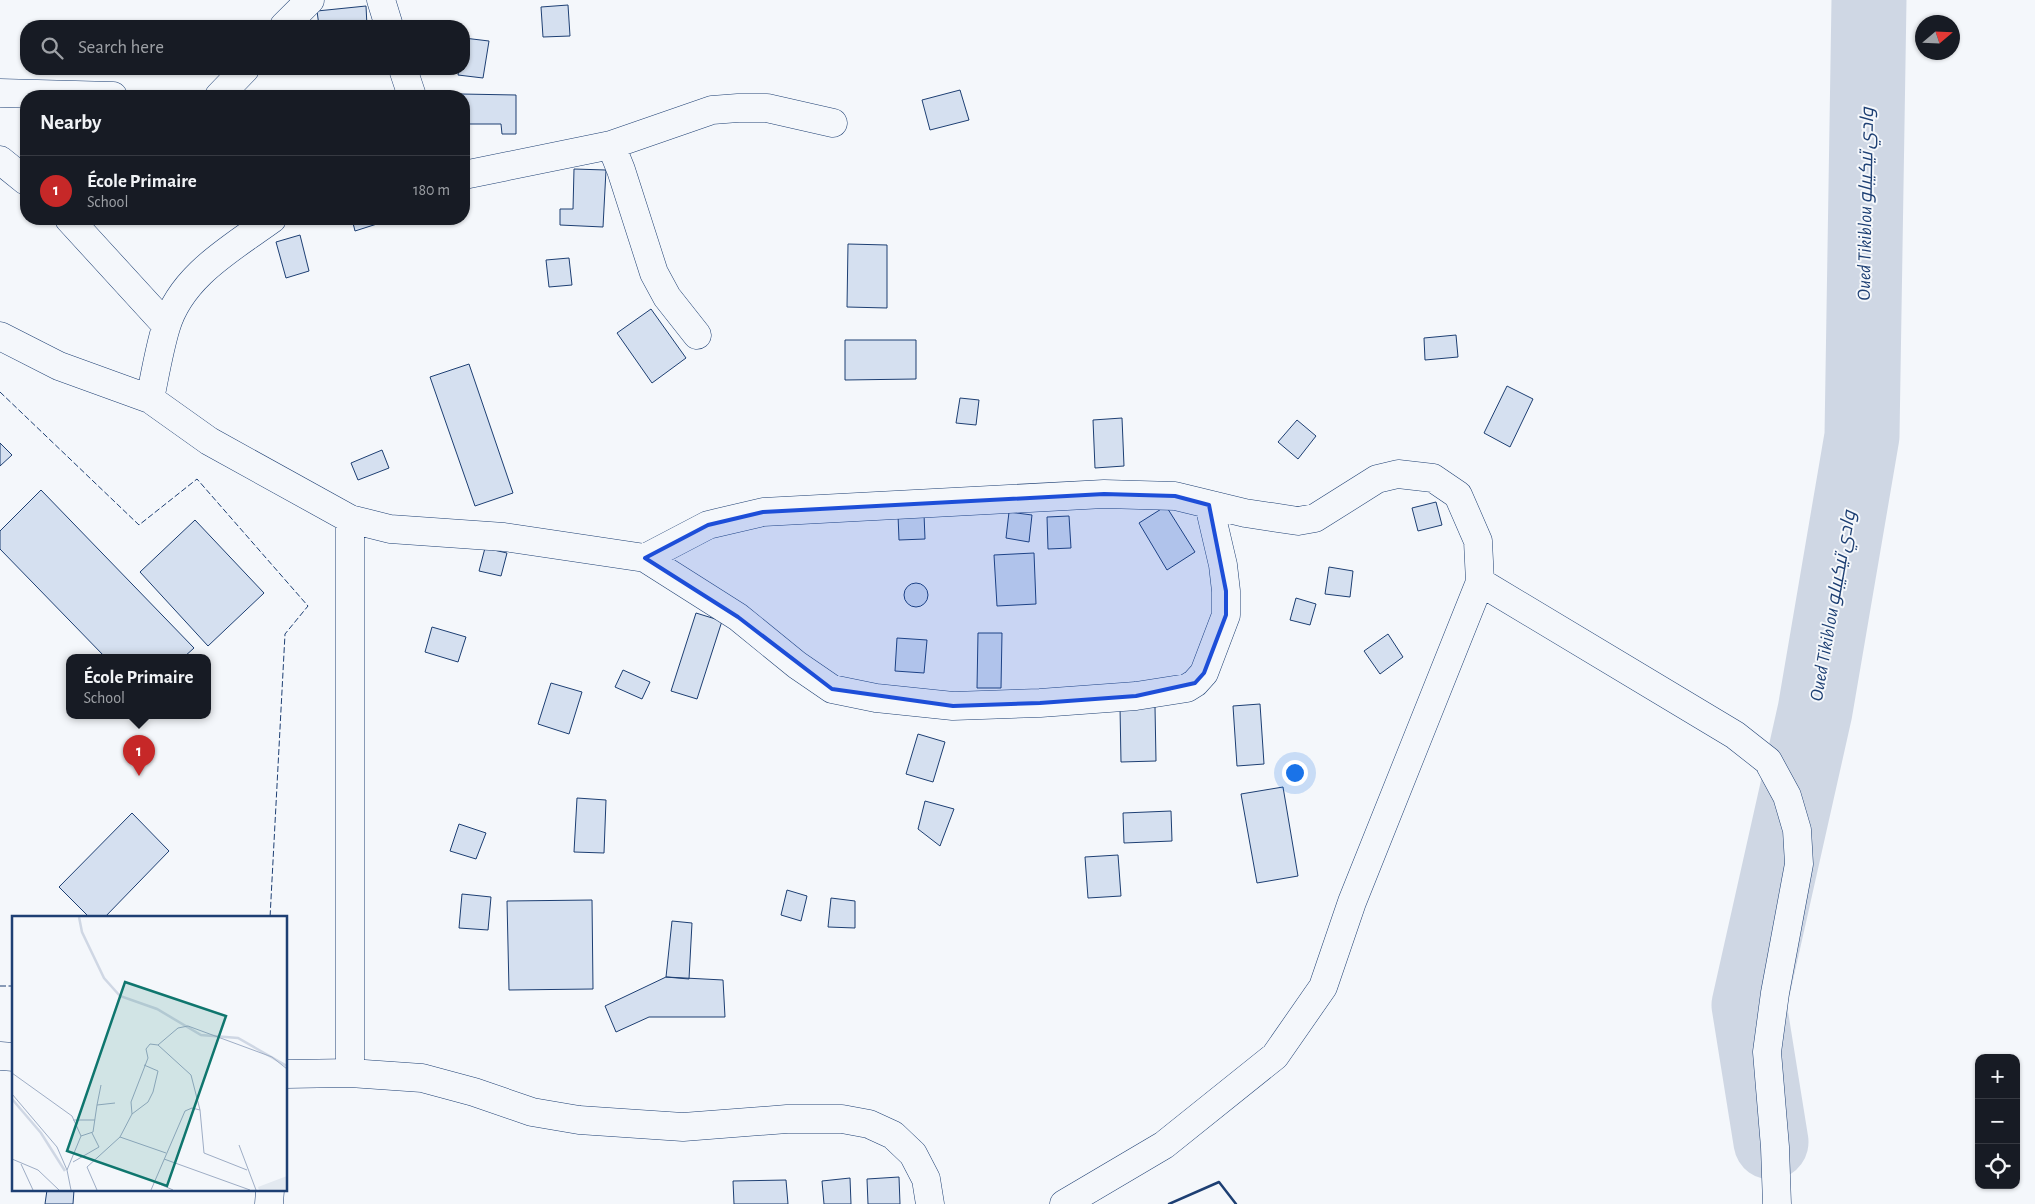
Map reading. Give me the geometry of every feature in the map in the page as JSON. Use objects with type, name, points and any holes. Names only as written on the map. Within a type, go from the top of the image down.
[{"type":"street","points":[[290,20],[310,0]]},
{"type":"street","points":[[380,0],[387,20]]},
{"type":"street","points":[[225,90],[239,75]]},
{"type":"street","points":[[405,75],[410,90]]},
{"type":"street","points":[[0,94],[20,94]]},
{"type":"street","points":[[470,174],[611,145],[712,110],[767,108],[833,123]]},
{"type":"street","points":[[611,145],[621,170],[654,273],[667,297],[696,335]]},
{"type":"street","points":[[0,160],[20,177]]},
{"type":"street","points":[[74,225],[166,325]]},
{"type":"street","points":[[150,399],[166,325],[180,296],[198,274],[264,225]]},
{"type":"street","points":[[0,336],[59,366],[150,399],[209,441],[350,519],[405,531],[504,537],[645,558],[738,617],[797,665],[832,689],[876,698],[953,706],[1040,703],[1136,696],[1187,688],[1195,683],[1204,673],[1226,615],[1223,565],[1209,505]]},
{"type":"street","points":[[645,558],[708,525],[763,512],[1104,494],[1175,496],[1245,513],[1298,521],[1315,518],[1377,479],[1398,474],[1433,478],[1458,496],[1478,541],[1480,582],[1352,902],[1323,987],[1276,1056],[1164,1145],[1064,1204]]},
{"type":"street","points":[[350,519],[350,1073]]},
{"type":"street","points":[[1480,582],[1735,735],[1768,761],[1787,796],[1797,830],[1799,864],[1775,993],[1768,1052],[1777,1204]]},
{"type":"street","points":[[288,1074],[350,1073],[422,1078],[474,1092],[532,1112],[579,1120],[683,1127],[787,1119],[842,1119],[869,1124],[893,1135],[913,1154],[926,1179],[930,1204]]},
{"type":"highlighted area","points":[[1104,494],[1175,496],[1209,505],[1226,591],[1226,615],[1204,673],[1195,683],[1136,696],[1040,703],[953,706],[832,689],[738,617],[645,558],[708,525],[763,512]]},
{"type":"building","points":[[568,5],[570,36],[543,37],[541,7]]},
{"type":"building","points":[[366,6],[367,20],[318,20],[317,11]]},
{"type":"building","points":[[470,39],[489,41],[483,78],[458,75],[470,75]]},
{"type":"building","points":[[960,90],[969,120],[930,130],[922,100]]},
{"type":"building","points":[[470,94],[516,95],[516,134],[502,134],[501,124],[470,124]]},
{"type":"building","points":[[574,169],[606,170],[603,227],[560,225],[560,209],[573,209]]},
{"type":"building","points":[[354,225],[374,225],[355,231]]},
{"type":"building","points":[[300,235],[309,271],[286,278],[276,242]]},
{"type":"building","points":[[848,244],[887,245],[887,308],[847,307]]},
{"type":"building","points":[[569,258],[572,285],[549,287],[546,260]]},
{"type":"building","points":[[651,309],[686,358],[652,383],[617,333]]},
{"type":"building","points":[[1456,335],[1458,357],[1425,360],[1424,338]]},
{"type":"building","points":[[845,340],[916,340],[916,379],[845,380]]},
{"type":"building","points":[[469,364],[513,493],[475,506],[430,377]]},
{"type":"building","points":[[1507,386],[1533,399],[1510,447],[1484,433]]},
{"type":"building","points":[[960,398],[979,400],[976,425],[956,423]]},
{"type":"building","points":[[1122,418],[1124,466],[1095,468],[1093,420]]},
{"type":"building","points":[[1297,420],[1316,436],[1298,459],[1278,442]]},
{"type":"building","points":[[0,443],[12,455],[0,466]]},
{"type":"building","points":[[382,450],[389,468],[358,480],[351,463]]},
{"type":"building","points":[[41,490],[194,648],[187,654],[102,654],[0,549],[0,531]]},
{"type":"building","points":[[1436,502],[1442,525],[1418,531],[1412,508]]},
{"type":"building","points":[[1166,506],[1195,552],[1167,570],[1139,523]]},
{"type":"building","points":[[1009,512],[1032,515],[1029,542],[1006,538]]},
{"type":"building","points":[[924,514],[925,539],[899,540],[898,515]]},
{"type":"building","points":[[1069,516],[1071,548],[1048,549],[1047,517]]},
{"type":"building","points":[[195,520],[264,593],[208,646],[140,572]]},
{"type":"building","points":[[485,548],[507,553],[501,576],[479,571]]},
{"type":"building","points":[[1034,553],[1036,604],[997,606],[994,555]]},
{"type":"building","points":[[1329,567],[1353,571],[1350,597],[1325,594]]},
{"type":"building","points":[[916,583],[925,586],[928,595],[925,604],[916,607],[907,604],[904,595],[907,586]]},
{"type":"building","points":[[1296,598],[1316,604],[1310,625],[1290,620]]},
{"type":"building","points":[[696,613],[722,621],[697,699],[671,691]]},
{"type":"building","points":[[432,627],[466,637],[458,662],[425,652]]},
{"type":"building","points":[[978,633],[1002,633],[1001,688],[977,688]]},
{"type":"building","points":[[1388,634],[1403,657],[1380,674],[1364,651]]},
{"type":"building","points":[[897,638],[927,640],[924,673],[895,671]]},
{"type":"building","points":[[623,670],[650,682],[642,699],[615,687]]},
{"type":"building","points":[[551,683],[582,692],[569,734],[538,724]]},
{"type":"building","points":[[1260,704],[1264,764],[1237,766],[1233,706]]},
{"type":"building","points":[[1120,707],[1155,707],[1156,761],[1121,762]]},
{"type":"building","points":[[918,734],[945,742],[933,782],[906,774]]},
{"type":"building","points":[[1283,787],[1298,876],[1257,883],[1241,794]]},
{"type":"building","points":[[577,798],[606,800],[604,853],[574,852]]},
{"type":"building","points":[[925,801],[954,809],[940,846],[918,829]]},
{"type":"building","points":[[1171,811],[1172,841],[1124,843],[1123,813]]},
{"type":"building","points":[[132,813],[169,851],[106,916],[88,916],[59,887]]},
{"type":"building","points":[[459,824],[486,833],[476,859],[450,851]]},
{"type":"building","points":[[1118,855],[1121,896],[1088,898],[1085,857]]},
{"type":"building","points":[[787,890],[807,896],[801,921],[781,915]]},
{"type":"building","points":[[462,894],[491,897],[488,930],[459,928]]},
{"type":"building","points":[[831,898],[855,901],[855,928],[828,927]]},
{"type":"building","points":[[592,900],[593,989],[509,990],[507,901]]},
{"type":"building","points":[[672,921],[692,923],[689,979],[666,977]]},
{"type":"building","points":[[666,977],[723,980],[725,1017],[649,1017],[616,1032],[605,1006]]},
{"type":"building","points":[[899,1177],[900,1204],[868,1204],[867,1179]]},
{"type":"building","points":[[850,1178],[851,1204],[824,1204],[822,1181]]},
{"type":"building","points":[[786,1180],[788,1204],[734,1204],[733,1181]]},
{"type":"building","points":[[47,1192],[74,1192],[73,1204],[45,1204]]},
{"type":"waterway","name":"Oued Tikiblou وادي تيكيبلو","points":[[1771,1142],[1749,1005],[1815,711],[1862,436],[1869,0]]},
{"type":"fence","points":[[0,392],[139,525],[197,479],[308,606],[285,634],[270,916]]},
{"type":"fence","points":[[0,986],[12,986]]},
{"type":"wall","points":[[1169,1204],[1219,1182],[1236,1204]]},
{"type":"place","name":"École Primaire","points":[[139,776]]}]
